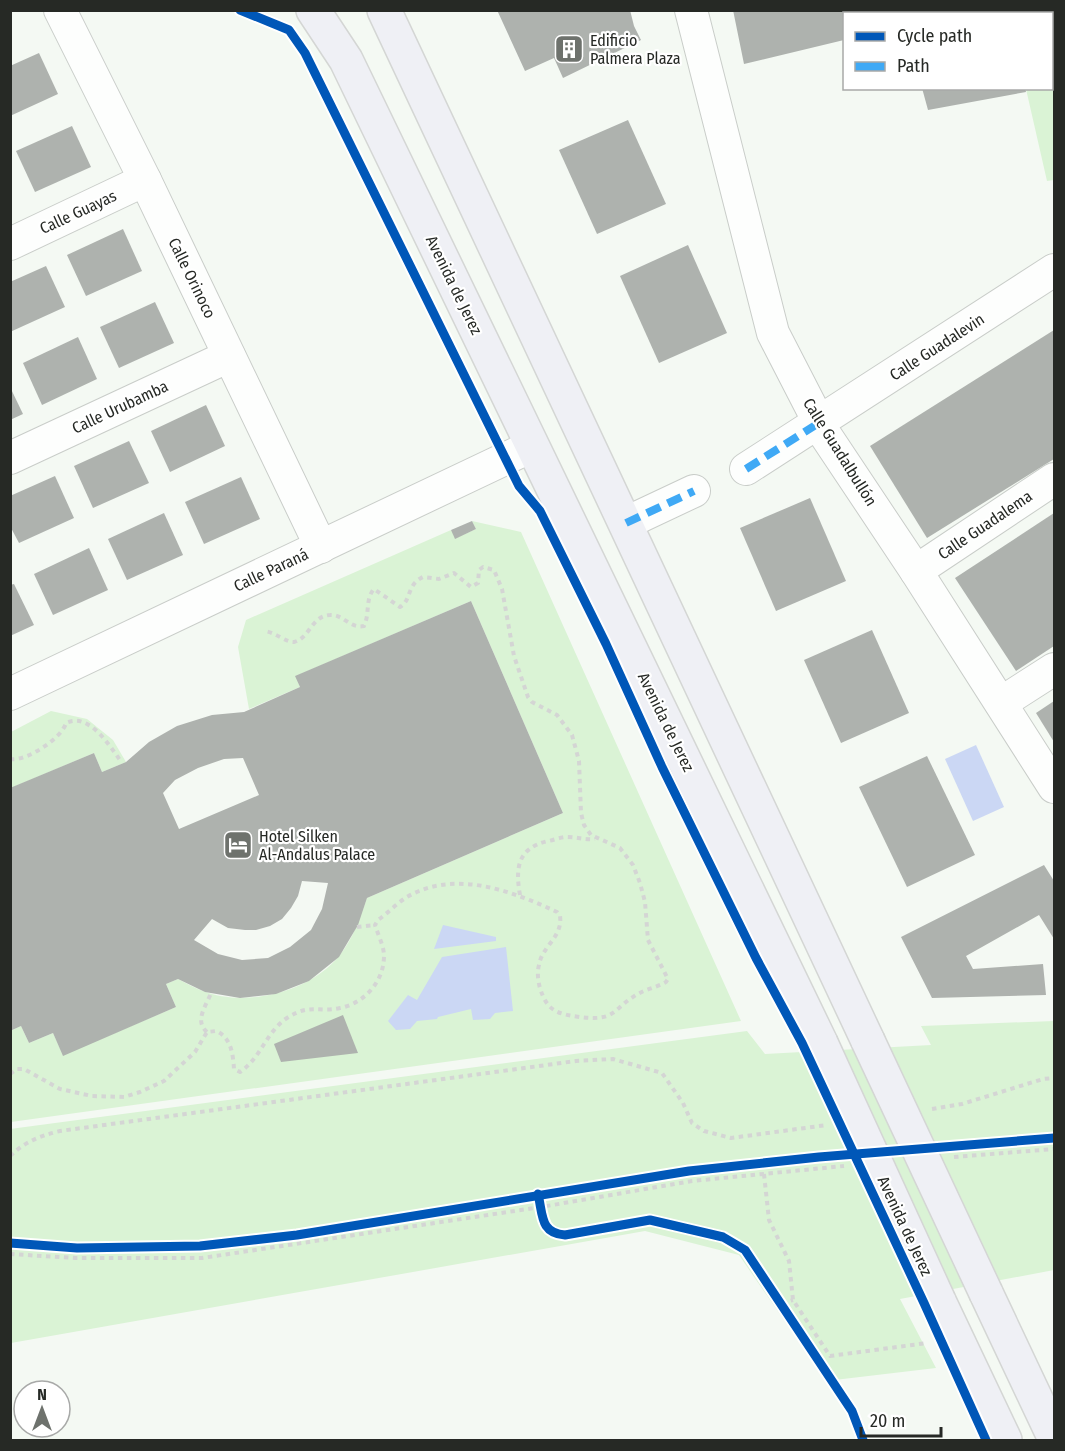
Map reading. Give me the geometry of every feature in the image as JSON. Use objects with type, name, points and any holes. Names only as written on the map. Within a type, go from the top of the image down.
[{"type":"main road","name":"Avenida de Jerez","points":[[314,10],[346,60],[821,1043],[1005,1440]]},
{"type":"main road","points":[[384,10],[1054,1437]]},
{"type":"street","name":"Calle Orinoco","points":[[60,10],[145,180],[321,547]]},
{"type":"street","name":"Calle Guadalbullón","points":[[691,10],[773,333],[819,423],[1054,787]]},
{"type":"street","name":"Calle Guayas","points":[[10,244],[145,180]]},
{"type":"street","name":"Calle Guadalevin","points":[[746,469],[1054,270]]},
{"type":"street","name":"Calle Urubamba","points":[[10,458],[230,356]]},
{"type":"street","name":"Calle Paraná","points":[[10,694],[532,446]]},
{"type":"street","name":"Calle Guadalema","points":[[916,571],[1054,479]]},
{"type":"street","points":[[626,523],[694,491]]},
{"type":"street","points":[[1001,703],[1054,669]]},
{"type":"path","points":[[211,993],[201,1020],[203,1029],[207,1032],[216,1031],[227,1039],[234,1069],[240,1072],[252,1064],[279,1024],[297,1011],[310,1008],[338,1009],[359,1001],[378,982],[383,967],[383,950],[375,925],[378,920],[410,895],[442,885],[489,886],[557,912],[560,916],[560,929],[545,951],[539,965],[539,984],[545,1003],[549,1008],[562,1014],[594,1018],[606,1016],[633,996],[666,982],[668,979],[648,940],[645,902],[633,866],[620,848],[586,831],[582,818],[579,761],[572,735],[557,716],[532,702],[528,697],[514,656],[502,589],[494,570],[483,567],[480,570],[478,583],[471,587],[454,573],[439,579],[423,578],[412,585],[406,603],[400,607],[374,589],[370,594],[367,620],[364,626],[358,627],[329,615],[317,619],[306,634],[295,642],[289,642],[278,635],[264,631]]},
{"type":"path","points":[[10,759],[15,760],[45,746],[71,720],[88,723],[106,741],[120,760]]},
{"type":"path","points":[[520,896],[519,866],[525,851],[532,846],[567,837],[587,840],[596,838]]},
{"type":"path","points":[[357,927],[375,925]]},
{"type":"path","points":[[10,1074],[17,1069],[24,1069],[60,1089],[92,1096],[124,1097],[164,1081],[195,1052],[207,1032]]},
{"type":"path","points":[[10,1156],[21,1146],[37,1137],[60,1131],[576,1061],[613,1059],[662,1073],[683,1103],[692,1123],[704,1131],[731,1138],[838,1124]]},
{"type":"path","points":[[928,1109],[962,1104],[1043,1079],[1054,1078]]},
{"type":"path","points":[[951,1158],[1054,1149]]},
{"type":"path","points":[[10,1254],[75,1258],[202,1258],[541,1207],[692,1181],[848,1166]]},
{"type":"path","points":[[764,1174],[769,1220],[789,1261],[792,1300],[830,1356],[929,1343]]},
{"type":"path","points":[[538,1194],[543,1218]]},
{"type":"path","points":[[254,1240],[377,1221]]},
{"type":"path","points":[[776,1294],[789,1313]]},
{"type":"path","points":[[782,1304],[792,1300]]},
{"type":"green space","points":[[1054,11],[1054,180],[1047,181],[1026,90],[1053,90],[1053,12],[1008,12]]},
{"type":"green space","points":[[472,521],[521,532],[741,1021],[11,1122],[10,1031],[21,1026],[29,1043],[53,1033],[63,1055],[176,1007],[166,984],[178,979],[203,991],[238,998],[257,997],[295,987],[327,969],[339,956],[359,921],[367,898],[563,813],[471,601],[296,676],[300,687],[249,709],[238,647],[246,620],[451,530],[456,538],[476,529]]},
{"type":"green space","points":[[51,711],[87,719],[113,740],[126,762],[102,772],[94,753],[11,788],[11,732]]},
{"type":"green space","points":[[1054,1021],[1054,1270],[900,1299],[936,1368],[826,1381],[739,1255],[645,1231],[11,1343],[10,1129],[747,1031],[765,1054],[931,1045],[921,1026]]},
{"type":"water","points":[[976,745],[1004,807],[973,821],[945,759]]},
{"type":"water","points":[[443,925],[496,937],[496,941],[434,949]]},
{"type":"water","points":[[506,947],[513,1011],[495,1013],[490,1019],[473,1020],[471,1009],[437,1019],[417,1021],[410,1029],[396,1030],[388,1021],[408,995],[417,1000],[442,957]]},
{"type":"building","name":"Edificio Palmera Plaza","points":[[497,10],[630,10],[641,40],[563,78],[554,58],[525,71]]},
{"type":"building","points":[[733,10],[1008,10],[1008,12],[843,12],[843,40],[744,64]]},
{"type":"building","points":[[39,53],[58,94],[10,116],[10,66]]},
{"type":"building","points":[[923,90],[1026,90],[1026,92],[928,110]]},
{"type":"building","points":[[628,120],[666,204],[597,234],[559,150]]},
{"type":"building","points":[[72,126],[91,167],[35,192],[16,151]]},
{"type":"building","points":[[123,229],[142,271],[86,296],[67,255]]},
{"type":"building","points":[[688,245],[727,333],[659,363],[620,276]]},
{"type":"building","points":[[46,266],[65,307],[10,332],[10,282]]},
{"type":"building","points":[[155,302],[174,343],[119,368],[100,327]]},
{"type":"building","points":[[1054,330],[1054,459],[927,538],[870,446]]},
{"type":"building","points":[[78,337],[97,379],[42,405],[23,363]]},
{"type":"building","points":[[10,387],[23,414],[10,420]]},
{"type":"building","points":[[206,405],[225,446],[170,472],[151,431]]},
{"type":"building","points":[[129,441],[149,483],[93,508],[74,466]]},
{"type":"building","points":[[55,476],[74,518],[19,543],[10,526],[10,496]]},
{"type":"building","points":[[241,477],[260,519],[204,544],[185,502]]},
{"type":"building","points":[[810,498],[846,581],[776,611],[740,528]]},
{"type":"building","points":[[164,513],[183,555],[127,580],[108,539]]},
{"type":"building","points":[[1054,513],[1054,646],[1016,671],[955,578]]},
{"type":"building","points":[[472,521],[476,529],[455,539],[451,530]]},
{"type":"building","points":[[89,548],[108,590],[53,615],[34,574]]},
{"type":"building","points":[[14,584],[34,625],[10,636],[10,585]]},
{"type":"building","points":[[471,601],[563,813],[367,898],[358,925],[339,957],[309,981],[276,994],[240,998],[205,992],[178,979],[166,984],[176,1007],[63,1056],[53,1033],[29,1043],[21,1026],[10,1031],[10,788],[94,753],[102,772],[126,762],[149,742],[177,726],[212,715],[244,712],[300,687],[295,676]],"holes":[[[243,758],[259,795],[179,829],[163,793],[175,780],[198,768],[224,759]],[[302,881],[328,883],[322,909],[311,930],[290,947],[268,958],[242,960],[218,954],[194,940],[212,919],[228,928],[256,930],[270,926],[282,919],[291,908],[298,896]]]},
{"type":"building","points":[[872,630],[909,713],[841,743],[804,660]]},
{"type":"building","points":[[1054,701],[1054,742],[1036,713]]},
{"type":"building","points":[[927,756],[975,855],[907,887],[859,787]]},
{"type":"building","points":[[1044,865],[1054,881],[1054,939],[1039,915],[966,956],[973,969],[1043,964],[1046,995],[932,998],[901,937]]},
{"type":"building","points":[[343,1015],[358,1053],[281,1062],[274,1044]]},
{"type":"marked path","points":[[746,469],[819,423]]},
{"type":"marked path","points":[[626,523],[694,491]]},
{"type":"cycle path","points":[[240,10],[289,30],[305,53],[519,486],[540,511],[756,958],[802,1043],[986,1440]]},
{"type":"cycle path","points":[[10,1243],[77,1248],[200,1246],[297,1235],[689,1171],[819,1157],[1054,1138]]},
{"type":"cycle path","points":[[538,1194],[544,1222],[551,1231],[557,1234],[565,1235],[650,1220],[723,1237],[745,1250],[852,1411],[863,1440]]},
{"type":"place","name":"Edificio Palmera Plaza","points":[[569,49]]},
{"type":"place","name":"Hotel Silken Al-Andalus Palace","points":[[238,845]]}]
